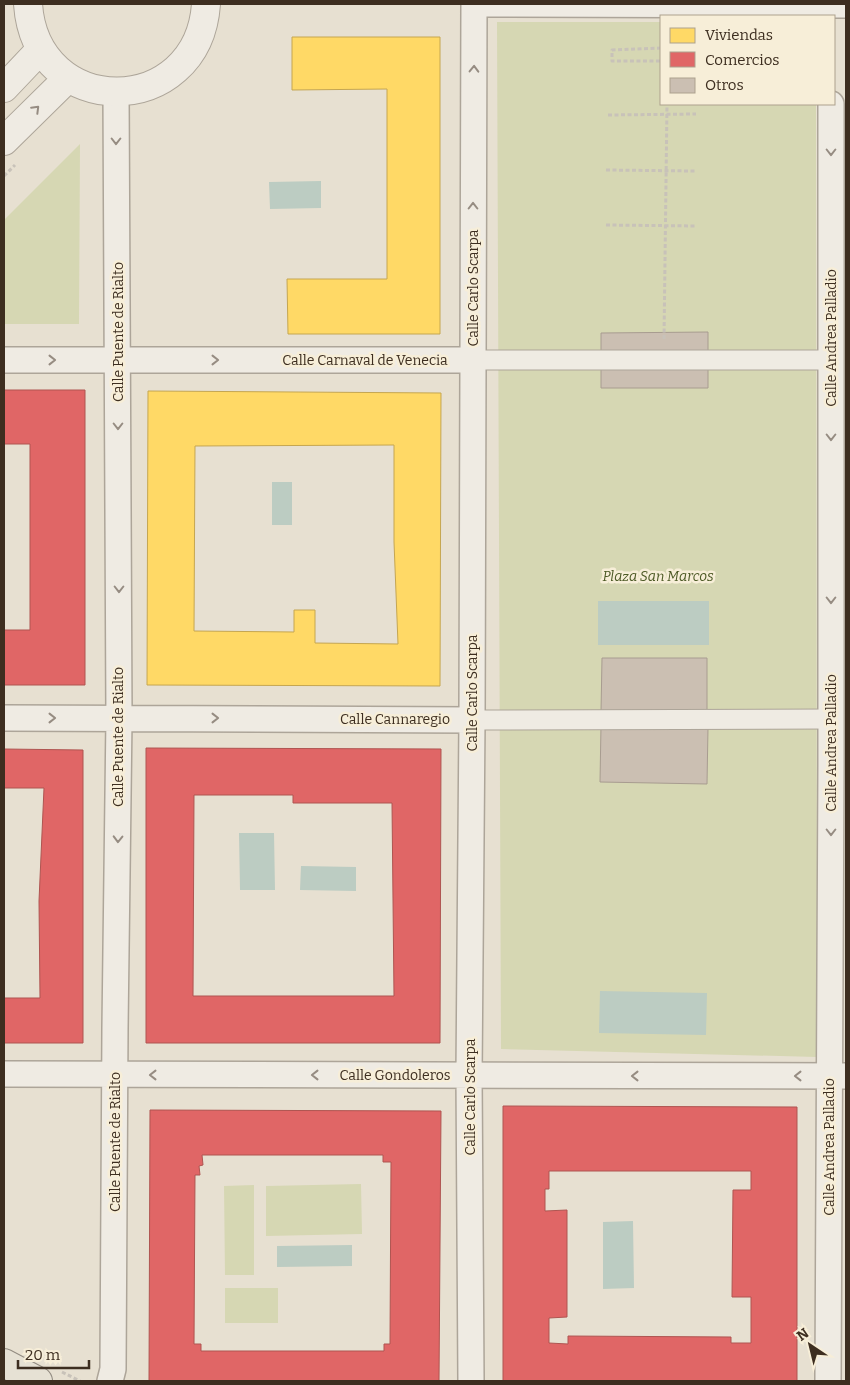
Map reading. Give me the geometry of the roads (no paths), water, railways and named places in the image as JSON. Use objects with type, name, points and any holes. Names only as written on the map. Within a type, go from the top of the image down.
[{"type":"main road","points":[[4,1363],[38,1381]]},
{"type":"street","points":[[28,4],[29,18],[34,34],[48,60],[68,78],[99,90],[116,92],[136,90],[154,84],[172,74],[186,60],[197,43],[211,4]]},
{"type":"street","name":"Calle Carlo Scarpa","points":[[471,1381],[469,1075],[474,4]]},
{"type":"street","points":[[485,4],[836,9]]},
{"type":"street","points":[[4,88],[41,49]]},
{"type":"street","points":[[4,142],[68,78]]},
{"type":"street","name":"Calle Puente de Rialto","points":[[110,1381],[113,1369],[119,718],[116,92]]},
{"type":"street","name":"Calle Andrea Palladio","points":[[828,1381],[838,1076],[839,360],[831,105]]},
{"type":"street","name":"Calle Carnaval de Venecia","points":[[4,360],[839,360]]},
{"type":"street","name":"Calle Cannaregio","points":[[4,718],[838,719]]},
{"type":"street","name":"Calle Gondoleros","points":[[4,1074],[838,1076]]},
{"type":"park label","name":"Plaza San Marcos","points":[[658,576]]}]
